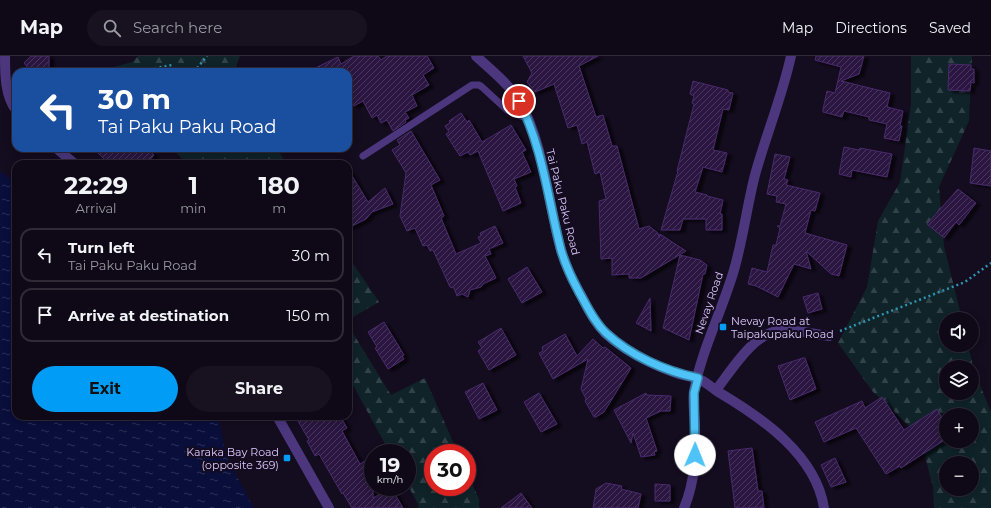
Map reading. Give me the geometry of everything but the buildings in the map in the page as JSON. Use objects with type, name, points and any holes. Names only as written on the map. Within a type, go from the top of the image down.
[{"type":"street","points":[[5,56],[5,73],[8,95],[12,102]]},
{"type":"street","name":"Tai Paku Paku Road","points":[[476,56],[509,87],[519,101],[528,118],[536,142],[562,252],[574,282],[588,310],[605,332],[620,345],[638,356],[677,374],[698,378]]},
{"type":"street","name":"Nevay Road","points":[[684,508],[689,497],[694,470],[696,440],[694,393],[705,354],[734,270],[755,176],[780,99],[791,56]]},
{"type":"street","points":[[61,152],[70,160]]},
{"type":"street","points":[[716,390],[748,348],[768,333],[782,330],[829,336]]},
{"type":"street","points":[[698,378],[746,408],[776,432],[791,447],[801,458],[817,485],[823,500],[824,508]]},
{"type":"street","points":[[279,420],[329,508]]},
{"type":"lane","points":[[363,156],[472,85],[479,85],[482,87],[507,110],[528,118]]},
{"type":"path","points":[[197,68],[207,56]]},
{"type":"path","points":[[156,68],[172,65],[171,68]]},
{"type":"path","points":[[829,336],[965,282],[991,263]]},
{"type":"green space","points":[[138,56],[240,56],[236,68],[110,68],[132,62]]},
{"type":"green space","points":[[911,56],[972,56],[969,121],[939,187],[944,246],[960,312],[939,312],[939,352],[970,352],[972,360],[939,360],[939,400],[979,400],[979,382],[991,412],[991,508],[934,508],[933,488],[920,436],[873,392],[838,343],[867,287],[878,221],[900,182],[911,104]]},
{"type":"green space","points":[[175,152],[279,152],[284,160],[184,160]]},
{"type":"green space","points":[[352,262],[379,302],[352,318]]},
{"type":"green space","points":[[352,332],[391,395],[425,378],[454,444],[424,444],[424,496],[476,496],[476,492],[479,499],[479,508],[419,508],[414,496],[416,496],[416,444],[385,444],[352,383]]},
{"type":"water","points":[[2,172],[12,181],[12,420],[219,420],[226,456],[254,508],[0,508],[0,173]]},
{"type":"place","name":"Nevay Road at Taipakupaku Road","points":[[723,327]]},
{"type":"place","name":"Karaka Bay Road (opposite 369)","points":[[287,458]]},
{"type":"route","points":[[519,101],[528,118],[536,142],[562,252],[574,282],[588,310],[605,332],[620,345],[658,366],[677,374],[698,378],[694,393],[696,440],[695,455]]}]
